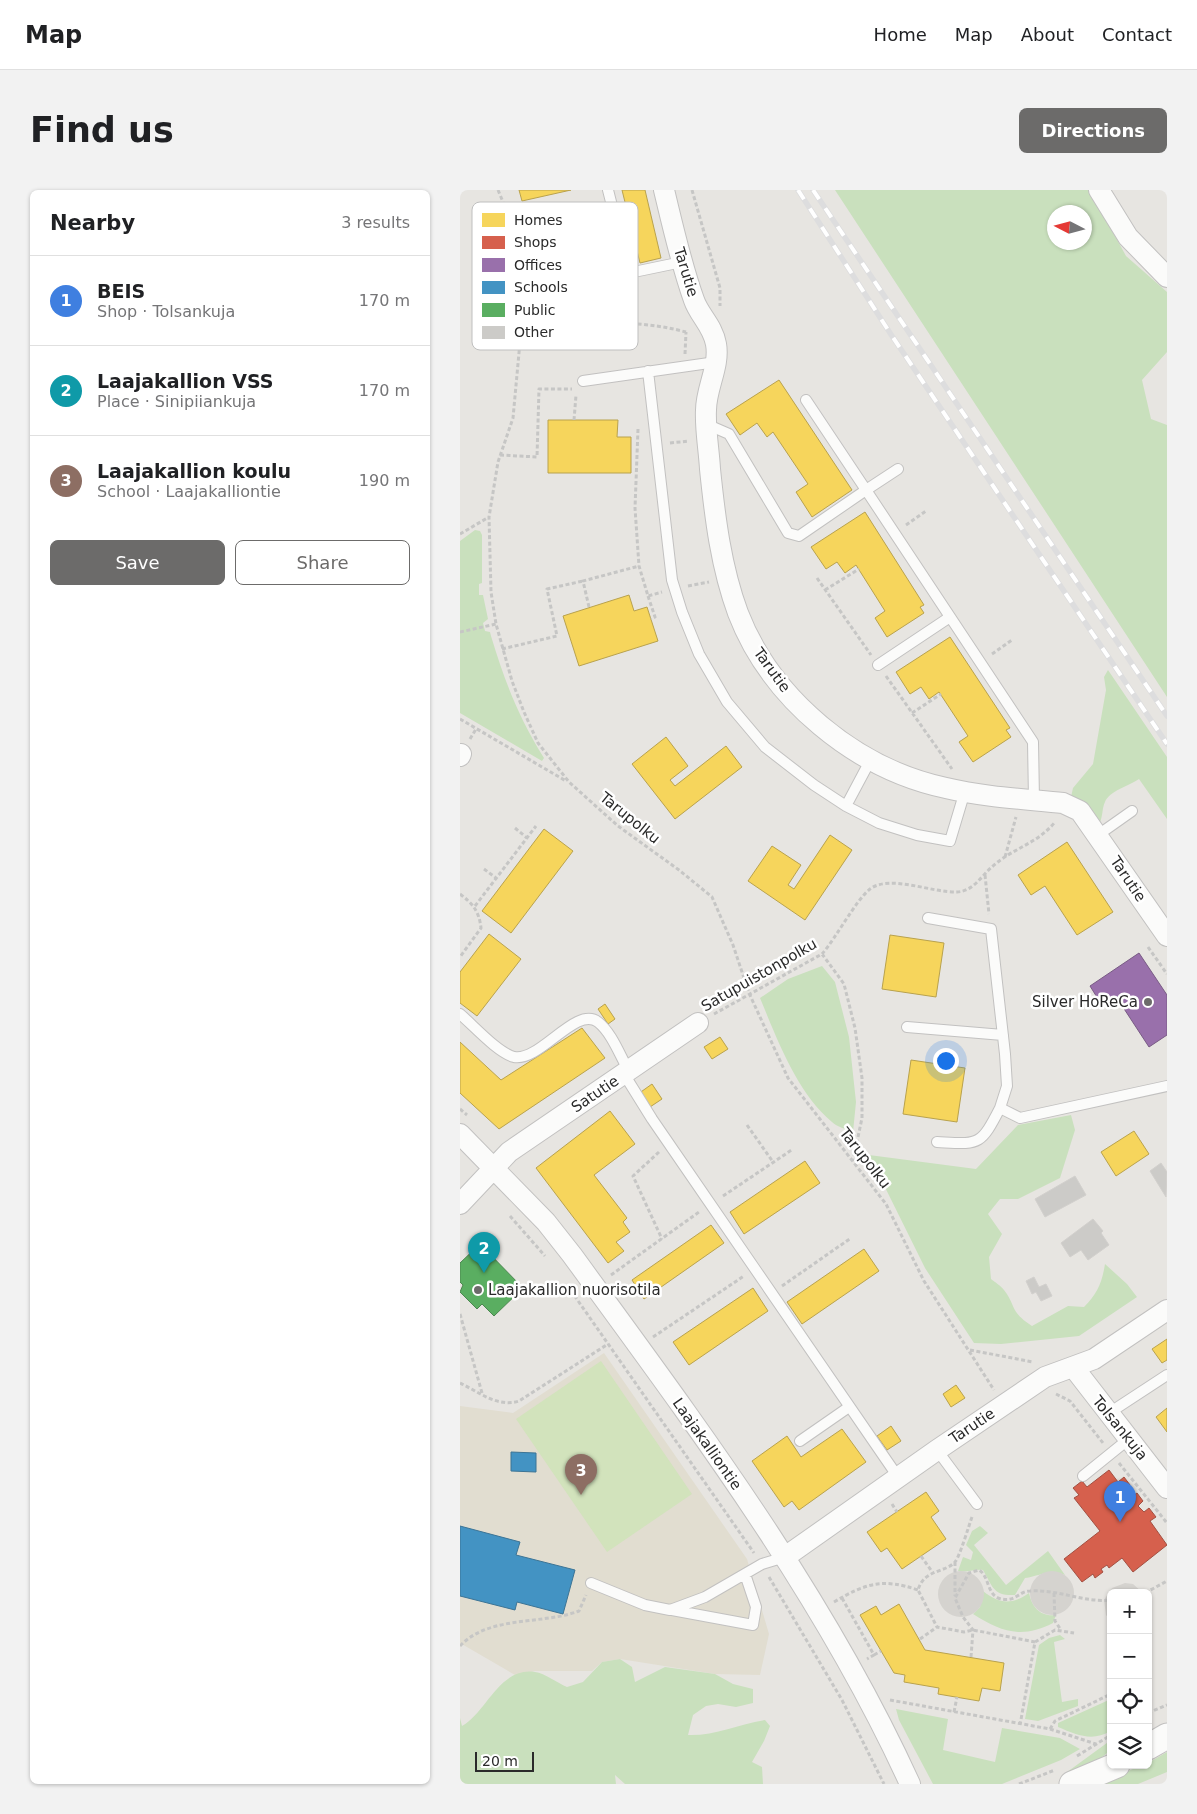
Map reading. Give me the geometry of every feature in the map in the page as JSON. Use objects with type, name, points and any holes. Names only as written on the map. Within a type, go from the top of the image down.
[{"type":"street","name":"Tarutie","points":[[664,190],[682,262],[695,303],[708,321],[716,345],[716,362],[708,388],[706,424],[714,512],[724,564],[739,614],[754,646],[794,701],[834,736],[871,759],[907,776],[945,788],[1063,803],[1080,811],[1167,936]]},
{"type":"street","points":[[1099,190],[1128,237],[1167,277]]},
{"type":"street","name":"Satutie","points":[[460,1204],[509,1152],[698,1024]]},
{"type":"street","name":"Laajakalliontie","points":[[460,1134],[546,1222],[572,1254],[785,1557],[859,1678],[910,1784]]},
{"type":"street","name":"Tarutie","points":[[785,1557],[1045,1377],[1074,1368],[1094,1359],[1167,1310]]},
{"type":"street","name":"Tolsankuja","points":[[1074,1368],[1167,1488]]},
{"type":"street","points":[[1152,1745],[1167,1736]]},
{"type":"street","points":[[1072,1784],[1108,1769]]},
{"type":"lane","points":[[638,271],[682,262]]},
{"type":"lane","points":[[583,381],[716,362]]},
{"type":"lane","points":[[648,371],[675,589],[698,654],[727,702],[765,747],[846,806],[879,823],[917,835],[950,841],[964,791]]},
{"type":"lane","points":[[806,400],[1034,742],[1034,800]]},
{"type":"lane","points":[[706,424],[729,434],[788,534],[799,536],[898,469]]},
{"type":"lane","points":[[878,665],[950,617]]},
{"type":"lane","points":[[846,806],[871,759]]},
{"type":"lane","points":[[1098,835],[1132,811]]},
{"type":"lane","points":[[928,918],[991,929],[1007,1086],[1000,1108],[986,1135],[973,1144],[937,1142]]},
{"type":"lane","points":[[460,1014],[506,1054],[516,1057],[531,1054],[581,1019],[591,1019],[599,1023],[609,1036],[626,1072],[669,1144],[898,1478]]},
{"type":"lane","points":[[908,1027],[1003,1035]]},
{"type":"lane","points":[[1000,1108],[1020,1118],[1167,1086]]},
{"type":"lane","points":[[1109,1413],[1167,1375]]},
{"type":"lane","points":[[800,1441],[849,1407]]},
{"type":"lane","points":[[1082,1476],[1130,1438]]},
{"type":"lane","points":[[937,1450],[977,1504]]},
{"type":"lane","points":[[670,1610],[706,1596],[762,1564],[785,1557]]},
{"type":"lane","points":[[591,1583],[645,1605],[753,1625],[756,1608],[745,1574]]},
{"type":"path","name":"Tarupolku","points":[[498,190],[502,202]]},
{"type":"path","points":[[638,323],[665,325],[686,332],[708,321],[719,310],[720,288],[692,190]]},
{"type":"path","points":[[686,332],[686,366]]},
{"type":"path","name":"Tarupolku","points":[[519,350],[513,418],[500,455],[489,517],[491,592],[502,649],[512,681],[538,743],[569,782],[618,826],[680,870],[712,897],[733,945],[749,993],[788,1078],[886,1204],[924,1281],[995,1391]]},
{"type":"path","points":[[500,455],[537,457],[539,389],[575,388]]},
{"type":"path","points":[[574,420],[575,395],[584,394]]},
{"type":"path","points":[[638,425],[635,508],[639,566],[655,617],[651,618]]},
{"type":"path","points":[[656,444],[695,441]]},
{"type":"path","points":[[894,533],[926,511]]},
{"type":"path","points":[[460,534],[489,517]]},
{"type":"path","points":[[502,649],[557,636],[547,589],[639,566]]},
{"type":"path","points":[[826,590],[859,569]]},
{"type":"path","points":[[817,578],[959,779],[964,791]]},
{"type":"path","points":[[583,580],[589,608]]},
{"type":"path","points":[[648,596],[714,581]]},
{"type":"path","points":[[460,632],[496,624]]},
{"type":"path","points":[[980,662],[1012,640]]},
{"type":"path","points":[[912,713],[941,694]]},
{"type":"path","points":[[460,719],[569,782]]},
{"type":"path","points":[[1004,857],[1017,812]]},
{"type":"path","points":[[1051,817],[1064,825]]},
{"type":"path","name":"Satupuistonpolku","points":[[698,1024],[749,993],[822,954],[870,890],[882,884],[893,883],[957,892],[968,890],[1004,857],[1044,835],[1057,819]]},
{"type":"path","points":[[475,906],[536,826]]},
{"type":"path","points":[[515,828],[527,838]]},
{"type":"path","points":[[484,869],[496,878]]},
{"type":"path","points":[[985,874],[991,929]]},
{"type":"path","points":[[460,894],[475,906],[481,928],[460,957]]},
{"type":"path","points":[[1146,943],[1167,974]]},
{"type":"path","points":[[822,954],[844,984],[855,1028],[862,1078],[862,1118],[853,1161]]},
{"type":"path","points":[[747,1125],[773,1162]]},
{"type":"path","points":[[662,1239],[633,1176],[669,1144]]},
{"type":"path","points":[[508,1214],[546,1258]]},
{"type":"path","points":[[771,1293],[851,1238]]},
{"type":"path","points":[[650,1339],[754,1269]]},
{"type":"path","points":[[563,1280],[762,1564],[842,1700],[884,1784]]},
{"type":"path","points":[[460,1314],[482,1394]]},
{"type":"path","points":[[460,1383],[503,1404],[519,1401],[608,1344]]},
{"type":"path","points":[[970,1350],[1036,1363]]},
{"type":"path","points":[[972,1657],[973,1630],[963,1617],[955,1598],[955,1562],[977,1504]]},
{"type":"path","points":[[921,1556],[933,1573]]},
{"type":"path","points":[[937,1627],[918,1590],[920,1584],[933,1573],[955,1562]]},
{"type":"path","points":[[955,1598],[969,1573],[979,1570],[983,1573],[992,1593],[1000,1598],[1014,1599],[1029,1590],[1107,1600]]},
{"type":"path","points":[[1152,1589],[1167,1581]]},
{"type":"path","points":[[827,1606],[872,1584],[886,1582],[918,1590]]},
{"type":"path","points":[[460,1646],[483,1630],[560,1618],[579,1611],[591,1583]]},
{"type":"path","points":[[1054,1593],[1055,1621],[1056,1625],[1062,1630]]},
{"type":"path","points":[[842,1598],[874,1655]]},
{"type":"path","points":[[920,1639],[937,1627],[964,1632],[973,1630],[1035,1642],[1050,1632],[1062,1630],[1074,1633]]},
{"type":"path","points":[[1020,1724],[1035,1642]]},
{"type":"path","points":[[860,1663],[881,1651]]},
{"type":"path","points":[[1050,1729],[1055,1721],[1107,1696]]},
{"type":"path","points":[[954,1712],[957,1697]]},
{"type":"path","points":[[881,1698],[1050,1729],[1096,1744]]},
{"type":"path","points":[[1152,1711],[1167,1705]]},
{"type":"shaded area","points":[[604,1353],[747,1559],[769,1634],[760,1675],[715,1674],[620,1659],[602,1662],[592,1671],[535,1671],[515,1675],[460,1643],[460,1406],[513,1413]]},
{"type":"shaded area","points":[[961,1571],[974,1575],[980,1581],[984,1594],[980,1607],[974,1613],[961,1617],[948,1613],[942,1607],[938,1594],[942,1581],[948,1575]]},
{"type":"shaded area","points":[[1056,1571],[1068,1577],[1073,1584],[1073,1602],[1068,1609],[1061,1614],[1048,1615],[1040,1612],[1033,1605],[1030,1589],[1033,1581],[1040,1574]]},
{"type":"shaded area","points":[[1125,1583],[1133,1584],[1139,1589],[1111,1589]]},
{"type":"shaded area","points":[[1107,1596],[1107,1616],[1106,1615],[1104,1600]]},
{"type":"green space","points":[[835,190],[1090,190],[1126,256],[1167,292],[1167,352],[1142,380],[1151,419],[1167,425],[1167,697]]},
{"type":"green space","points":[[475,530],[480,531],[482,535],[482,583],[479,584],[479,595],[483,595],[488,619],[483,623],[485,631],[490,632],[513,698],[544,758],[542,761],[460,713],[460,541]]},
{"type":"green space","points":[[1108,670],[1167,757],[1167,819],[1139,779],[1107,798],[1100,822],[1089,809],[1071,797],[1073,788],[1093,764],[1106,690],[1104,677]]},
{"type":"green space","points":[[822,966],[835,982],[849,1037],[856,1102],[853,1132],[834,1124],[808,1096],[789,1064],[760,998],[788,979]]},
{"type":"green space","points":[[1071,1115],[1075,1130],[1060,1178],[1018,1199],[1000,1199],[988,1214],[1002,1234],[989,1257],[991,1279],[1004,1290],[1016,1312],[1032,1326],[1068,1306],[1084,1307],[1098,1288],[1105,1264],[1127,1284],[1137,1297],[1079,1336],[1001,1344],[974,1343],[925,1268],[869,1155],[976,1169],[1018,1125]]},
{"type":"green space","points":[[601,1361],[692,1494],[607,1552],[516,1419]]},
{"type":"green space","points":[[980,1526],[988,1533],[974,1545],[1006,1585],[1048,1551],[1065,1575],[1050,1572],[1025,1578],[1015,1595],[1008,1595],[994,1589],[983,1570],[958,1571],[963,1557],[971,1560],[973,1552],[966,1545],[972,1531]]},
{"type":"green space","points":[[983,1591],[1000,1601],[1017,1600],[1029,1593],[1032,1603],[1041,1613],[1056,1615],[1053,1623],[1042,1628],[1021,1632],[1002,1629],[993,1625],[973,1614],[980,1607]]},
{"type":"green space","points":[[1060,1635],[1065,1639],[1054,1642],[1062,1702],[1078,1699],[1078,1706],[1038,1721],[1025,1719],[1039,1645],[1049,1638]]},
{"type":"green space","points":[[620,1659],[632,1667],[635,1682],[665,1667],[715,1674],[733,1684],[753,1689],[753,1703],[736,1707],[718,1704],[706,1706],[693,1715],[688,1735],[707,1734],[765,1720],[770,1726],[752,1762],[762,1767],[763,1784],[625,1784],[615,1775],[616,1784],[460,1784],[460,1718],[462,1726],[479,1711],[503,1683],[512,1676],[523,1672],[535,1672],[543,1674],[567,1687],[583,1682],[602,1662]]},
{"type":"green space","points":[[1107,1701],[1107,1733],[1091,1737],[1078,1735],[1058,1727],[1058,1723]]},
{"type":"green space","points":[[896,1709],[948,1719],[943,1750],[995,1762],[1002,1728],[1060,1738],[1080,1749],[1061,1760],[1002,1784],[933,1784],[899,1720]]},
{"type":"green space","points":[[1107,1743],[1107,1753],[1093,1764],[1063,1775]]},
{"type":"green space","points":[[1167,1752],[1167,1772],[1138,1784],[1099,1784],[1133,1769],[1152,1769],[1152,1761]]},
{"type":"building: Homes","points":[[519,190],[571,190],[522,201]]},
{"type":"building: Homes","points":[[622,190],[645,190],[661,258],[640,263],[638,255],[638,202],[625,202]]},
{"type":"building: Homes","points":[[779,380],[852,490],[812,517],[796,492],[808,484],[773,432],[767,437],[757,423],[740,435],[726,414]]},
{"type":"building: Homes","points":[[548,420],[618,420],[617,437],[631,437],[631,473],[548,473]]},
{"type":"building: Homes","points":[[865,512],[924,605],[920,607],[924,613],[887,637],[875,618],[885,611],[856,565],[845,573],[837,562],[826,569],[811,547]]},
{"type":"building: Homes","points":[[629,595],[634,611],[647,607],[658,641],[579,666],[563,616]]},
{"type":"building: Homes","points":[[950,637],[1010,728],[1006,730],[1011,737],[973,762],[959,742],[968,736],[939,692],[929,699],[921,687],[910,694],[896,672]]},
{"type":"building: Homes","points":[[666,737],[688,766],[670,780],[675,786],[726,746],[742,767],[675,819],[632,764]]},
{"type":"building: Homes","points":[[544,829],[573,851],[511,933],[482,911]]},
{"type":"building: Homes","points":[[830,835],[852,850],[805,920],[748,881],[772,846],[801,865],[788,885],[794,889]]},
{"type":"building: Homes","points":[[1067,842],[1113,912],[1077,935],[1045,886],[1031,895],[1018,875]]},
{"type":"building: Homes","points":[[489,934],[521,959],[477,1016],[460,1003],[460,972]]},
{"type":"building: Homes","points":[[890,935],[944,943],[936,997],[882,989]]},
{"type":"building: Homes","points":[[605,1004],[615,1019],[608,1024],[598,1009]]},
{"type":"building: Homes","points":[[582,1028],[605,1058],[499,1129],[460,1093],[460,1042],[501,1080]]},
{"type":"building: Homes","points":[[720,1037],[728,1049],[712,1059],[704,1047]]},
{"type":"building: Homes","points":[[911,1060],[965,1068],[957,1122],[903,1114]]},
{"type":"building: Homes","points":[[652,1084],[662,1099],[647,1109],[638,1094]]},
{"type":"building: Homes","points":[[610,1111],[635,1144],[594,1175],[627,1218],[623,1222],[630,1232],[616,1242],[624,1251],[608,1263],[536,1168]]},
{"type":"building: Homes","points":[[1134,1131],[1149,1154],[1116,1176],[1101,1152]]},
{"type":"building: Homes","points":[[805,1161],[820,1183],[744,1234],[730,1212]]},
{"type":"building: Homes","points":[[711,1225],[724,1243],[644,1299],[632,1280]]},
{"type":"building: Homes","points":[[864,1249],[879,1271],[802,1324],[787,1302]]},
{"type":"building: Homes","points":[[753,1288],[768,1311],[689,1365],[673,1342]]},
{"type":"building: Homes","points":[[1167,1339],[1167,1360],[1162,1363],[1152,1349]]},
{"type":"building: Homes","points":[[956,1385],[965,1398],[951,1407],[943,1394]]},
{"type":"building: Homes","points":[[1167,1408],[1167,1432],[1156,1417]]},
{"type":"building: Homes","points":[[891,1426],[901,1441],[887,1450],[877,1436]]},
{"type":"building: Homes","points":[[842,1429],[866,1462],[799,1510],[792,1501],[784,1507],[752,1461],[787,1436],[801,1457]]},
{"type":"building: Homes","points":[[926,1492],[939,1511],[931,1517],[946,1539],[902,1569],[887,1548],[881,1552],[867,1532]]},
{"type":"building: Homes","points":[[899,1604],[925,1650],[1004,1663],[1000,1691],[982,1688],[979,1701],[938,1694],[939,1688],[904,1682],[905,1675],[894,1673],[860,1615],[876,1606],[881,1615]]},
{"type":"building: Shops","points":[[1109,1470],[1118,1482],[1124,1477],[1130,1485],[1124,1490],[1130,1498],[1137,1493],[1143,1501],[1138,1506],[1144,1512],[1149,1508],[1156,1517],[1150,1521],[1167,1545],[1133,1572],[1122,1558],[1109,1568],[1107,1565],[1101,1569],[1103,1572],[1095,1578],[1093,1574],[1082,1582],[1064,1559],[1100,1531],[1074,1498],[1079,1495],[1073,1488],[1082,1481],[1087,1487]]},
{"type":"building: Offices","points":[[1139,953],[1167,995],[1167,1035],[1149,1047],[1117,998],[1103,1007],[1090,986]]},
{"type":"building: Schools","points":[[511,1452],[536,1453],[536,1472],[511,1471]]},
{"type":"building: Schools","points":[[460,1526],[520,1542],[516,1555],[575,1570],[563,1614],[517,1602],[515,1610],[460,1596]]},
{"type":"building: Public","points":[[480,1244],[523,1288],[494,1316],[482,1304],[477,1309],[460,1292],[463,1285],[460,1282],[460,1263]]},
{"type":"building: Other","points":[[1161,1163],[1167,1172],[1166,1197],[1150,1171]]},
{"type":"building: Other","points":[[1075,1176],[1086,1195],[1045,1217],[1035,1199]]},
{"type":"building: Other","points":[[1093,1219],[1103,1231],[1101,1233],[1109,1245],[1088,1260],[1081,1250],[1070,1257],[1061,1243]]},
{"type":"building: Other","points":[[1034,1277],[1039,1287],[1046,1284],[1052,1296],[1041,1301],[1036,1292],[1032,1294],[1026,1281]]},
{"type":"railway","points":[[798,190],[892,336],[1167,744]]},
{"type":"railway","points":[[813,190],[1167,716]]},
{"type":"place","name":"Silver HoReCa","points":[[1148,1002]]},
{"type":"place","name":"Laajakallion VSS","points":[[484,1273]]},
{"type":"place","name":"Laajakallion nuorisotila","points":[[478,1290]]},
{"type":"place","name":"Laajakallion koulu","points":[[581,1495]]},
{"type":"place","name":"BEIS","points":[[1120,1522]]}]
